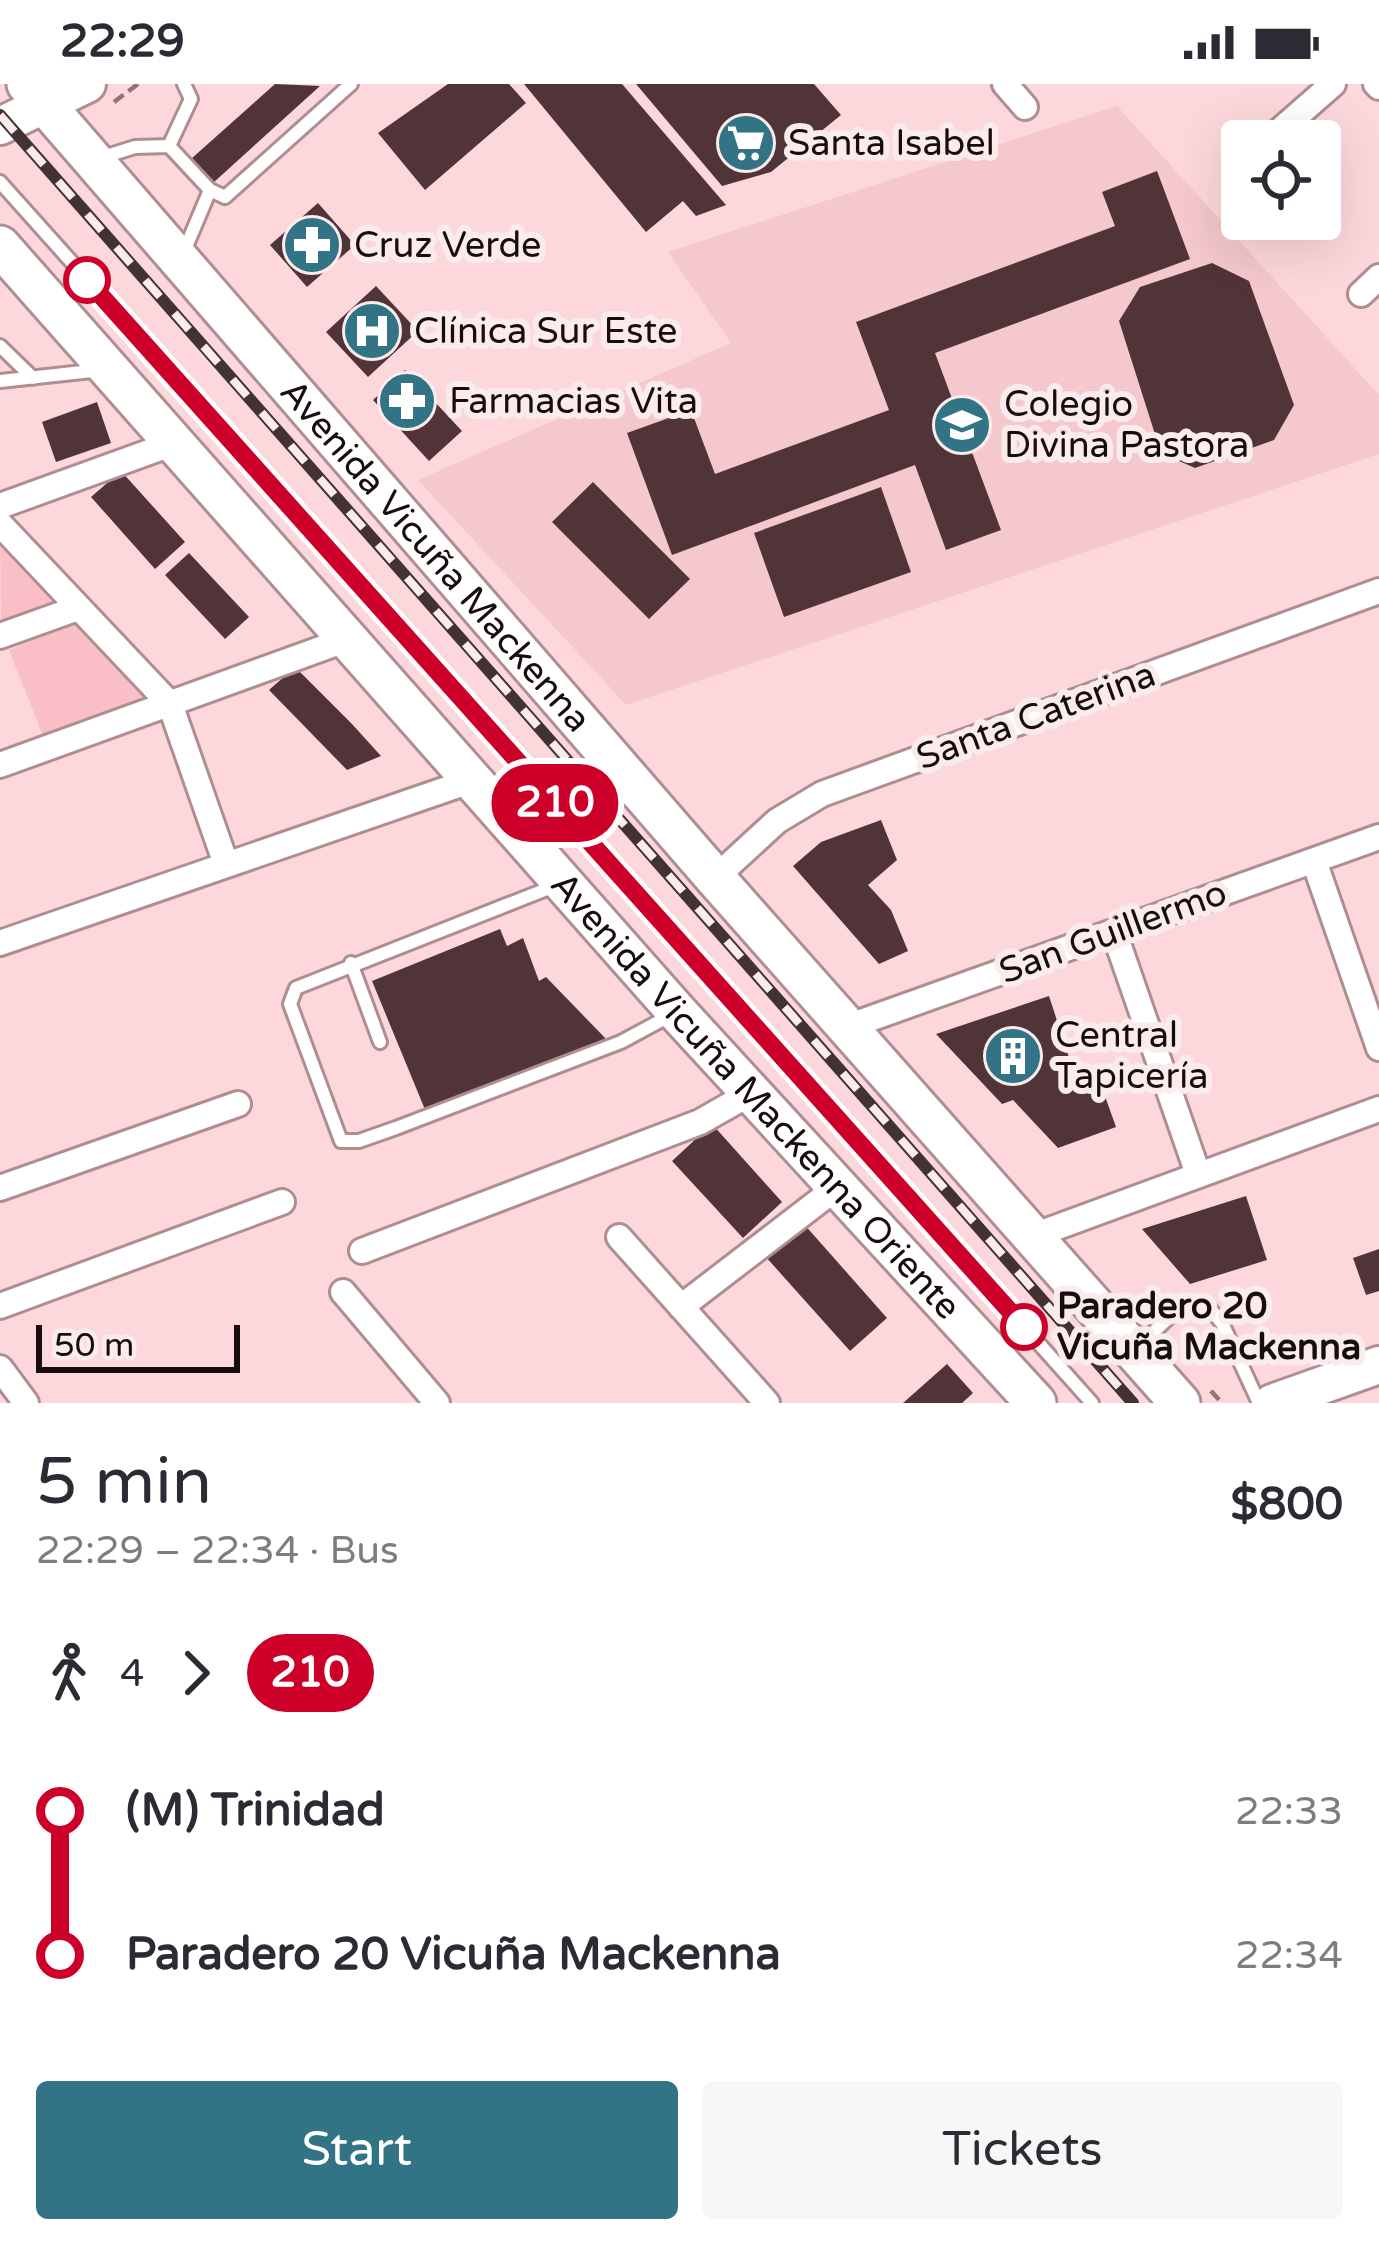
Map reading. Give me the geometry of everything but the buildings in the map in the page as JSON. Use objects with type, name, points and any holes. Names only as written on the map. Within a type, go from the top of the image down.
[{"type":"main road","name":"Avenida Vicuña Mackenna","points":[[36,94],[715,878],[1180,1403]]},
{"type":"main road","name":"Avenida Vicuña Mackenna Oriente","points":[[0,246],[677,1012],[1036,1403]]},
{"type":"street","points":[[1005,84],[1025,107]]},
{"type":"street","points":[[1292,120],[1333,84]]},
{"type":"street","points":[[0,126],[36,94],[93,99]]},
{"type":"street","points":[[0,506],[173,443]]},
{"type":"street","points":[[0,524],[170,704],[226,864]]},
{"type":"street","name":"Santa Caterina","points":[[715,878],[778,820],[822,794],[1379,591]]},
{"type":"street","points":[[0,636],[78,608]]},
{"type":"street","points":[[0,765],[348,639]]},
{"type":"street","points":[[0,943],[473,781]]},
{"type":"street","name":"San Guillermo","points":[[847,1027],[1379,837]]},
{"type":"street","points":[[1314,861],[1379,1048]]},
{"type":"street","points":[[1114,932],[1198,1174]]},
{"type":"street","points":[[362,1251],[700,1122],[751,1093]]},
{"type":"street","points":[[0,1187],[238,1104]]},
{"type":"street","points":[[1033,1236],[1379,1108]]},
{"type":"street","points":[[681,1306],[836,1188]]},
{"type":"street","points":[[0,1306],[282,1202]]},
{"type":"street","points":[[619,1237],[766,1403]]},
{"type":"street","points":[[343,1292],[437,1403]]},
{"type":"street","points":[[1272,1403],[1379,1365]]},
{"type":"street","points":[[0,1368],[26,1403]]},
{"type":"lane","points":[[169,146],[191,99],[184,84]]},
{"type":"lane","points":[[93,161],[135,147],[169,146],[211,190],[225,196],[351,84]]},
{"type":"lane","points":[[0,182],[1092,1403]]},
{"type":"lane","points":[[181,261],[211,190]]},
{"type":"lane","points":[[0,346],[34,379]]},
{"type":"lane","points":[[0,381],[108,370]]},
{"type":"lane","points":[[563,882],[296,988],[290,1004],[341,1141],[359,1141],[621,1042],[677,1012]]},
{"type":"lane","points":[[351,963],[380,1042]]},
{"type":"lane","points":[[1135,1352],[1181,1306],[1200,1305],[1222,1323],[1259,1403]]},
{"type":"path","points":[[93,99],[138,84]]},
{"type":"shaded area","name":"Colegio Divina Pastora","points":[[1117,106],[1221,221],[1221,240],[1238,240],[1379,395],[1379,454],[626,705],[418,480],[731,343],[668,252]],"holes":[[[880,488],[784,617],[754,534]]]},
{"type":"shaded area","points":[[0,520],[71,598],[1,624]]},
{"type":"shaded area","points":[[86,619],[155,694],[44,738],[9,650]]},
{"type":"railway","points":[[0,115],[1133,1403]]},
{"type":"bus line","name":"210","points":[[87,280],[1024,1327]]},
{"type":"place","name":"Santa Isabel","points":[[746,143]]},
{"type":"place","name":"Cruz Verde","points":[[312,245]]},
{"type":"place","name":"Clínica Sur Este","points":[[372,331]]},
{"type":"place","name":"Farmacias Vita","points":[[407,401]]},
{"type":"place","name":"Colegio Divina Pastora","points":[[962,425]]},
{"type":"place","name":"Central Tapicería","points":[[1013,1056]]},
{"type":"place","name":"Paradero 20 Vicuña Mackenna","points":[[1024,1327]]}]
